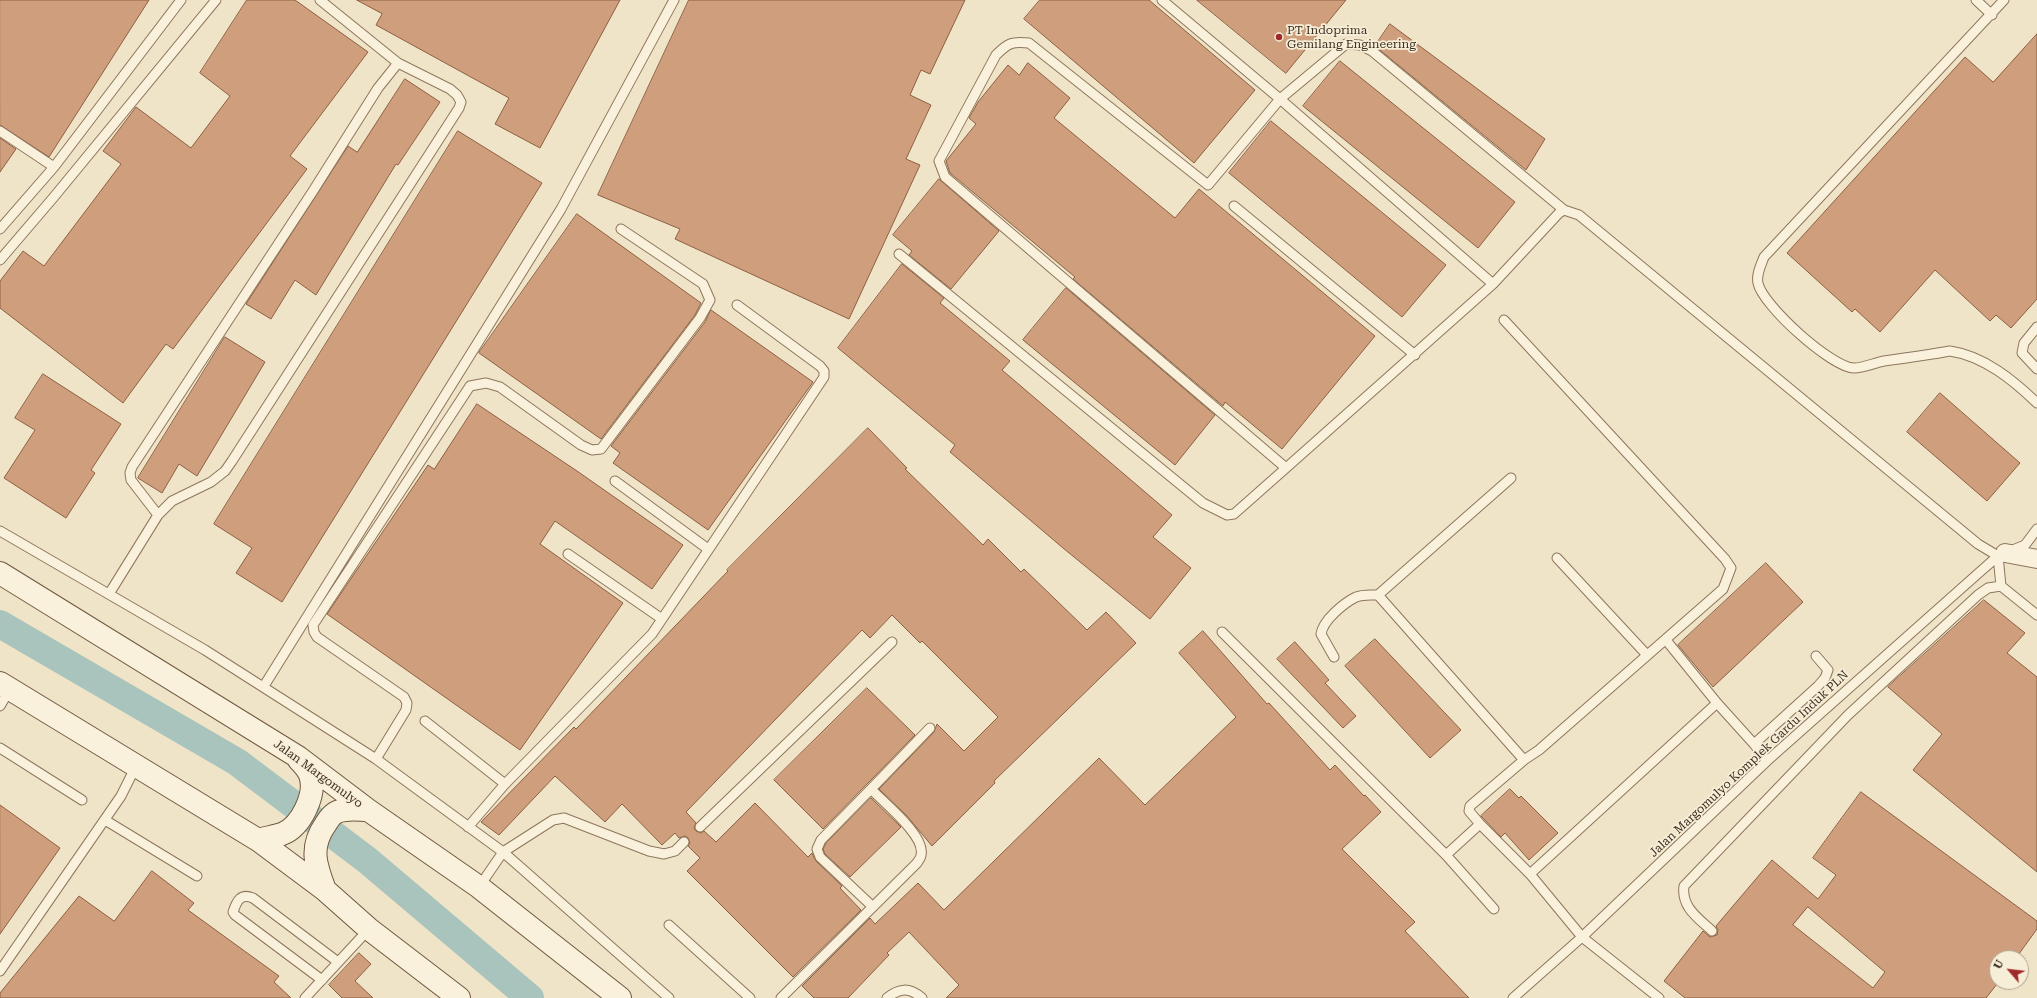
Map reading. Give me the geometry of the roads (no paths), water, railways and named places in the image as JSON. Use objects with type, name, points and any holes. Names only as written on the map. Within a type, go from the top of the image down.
[{"type":"main road","name":"Jalan Margomulyo","points":[[0,573],[298,757],[359,810],[479,887],[620,998]]},
{"type":"main road","points":[[3,693],[136,766],[258,840],[325,890],[369,929],[459,998]]},
{"type":"main road","points":[[258,840],[281,834],[293,827],[302,816],[310,800],[310,775],[298,757]]},
{"type":"main road","points":[[325,890],[316,866],[316,839],[330,818],[336,812],[359,810]]},
{"type":"street","points":[[2002,555],[2037,559]]},
{"type":"lane","points":[[0,229],[54,167],[181,0]]},
{"type":"lane","points":[[0,260],[216,0]]},
{"type":"lane","points":[[109,594],[158,515],[172,500],[210,482],[225,471],[459,108],[461,102],[457,95],[398,63],[320,0]]},
{"type":"lane","points":[[264,686],[561,209],[674,0]]},
{"type":"lane","points":[[1162,0],[1280,99],[1493,284]]},
{"type":"lane","points":[[1976,0],[1992,15]]},
{"type":"lane","points":[[2004,0],[1992,15],[1764,257],[1759,270],[1758,284],[1767,302],[1796,331],[1840,365],[1854,368],[1950,351],[1973,356],[2004,376],[2037,403]]},
{"type":"lane","points":[[1286,468],[945,177],[939,162],[996,55],[1006,45],[1016,42],[1029,43],[1208,185],[1280,99],[1346,44],[1360,45],[1372,51],[1564,210],[1579,215],[1978,544],[2002,555],[2001,586]]},
{"type":"lane","points":[[158,515],[131,480],[130,477],[132,467],[313,191],[378,88],[398,63]]},
{"type":"lane","points":[[0,131],[54,167]]},
{"type":"lane","points":[[1234,206],[1415,355]]},
{"type":"lane","points":[[899,254],[1203,503],[1227,515],[1234,514],[1415,355],[1493,284],[1559,213],[1564,210]]},
{"type":"lane","points":[[376,759],[406,710],[407,703],[404,697],[317,637],[314,632],[313,625],[470,386],[478,383],[486,383],[500,387],[581,445],[592,450],[601,449],[705,310],[710,300],[703,284],[621,229]]},
{"type":"lane","points":[[468,827],[505,784],[652,634],[824,378],[824,371],[820,366],[737,306]]},
{"type":"lane","points":[[1504,320],[1725,559],[1731,568],[1723,589],[1539,750],[1524,760],[1470,806],[1470,814],[1530,874],[1582,937],[1659,998]]},
{"type":"lane","points":[[2037,327],[2024,343],[2022,353],[2037,369]]},
{"type":"lane","points":[[1334,657],[1321,634],[1325,625],[1338,611],[1357,596],[1378,595],[1511,478]]},
{"type":"lane","points":[[615,481],[708,549]]},
{"type":"lane","name":"Jalan Margomulyo Komplek Gardu Induk PLN","points":[[1513,998],[1582,937],[1767,762],[2002,555],[2025,545],[2037,529]]},
{"type":"lane","points":[[0,531],[264,686],[376,759],[503,852],[669,998]]},
{"type":"lane","points":[[568,554],[662,619]]},
{"type":"lane","points":[[1557,558],[1647,655]]},
{"type":"lane","points":[[1712,931],[1690,909],[1682,895],[1684,886],[1854,710],[1978,595],[1988,588],[2001,586],[2037,615]]},
{"type":"lane","points":[[1378,595],[1524,760]]},
{"type":"lane","points":[[1222,632],[1446,855],[1494,909]]},
{"type":"lane","points":[[1666,640],[1717,703],[1754,744],[1767,762]]},
{"type":"lane","points":[[700,827],[892,642]]},
{"type":"lane","points":[[1754,744],[1825,678],[1828,670],[1816,656]]},
{"type":"lane","points":[[1530,874],[1717,703]]},
{"type":"lane","points":[[425,721],[505,784]]},
{"type":"lane","points":[[873,907],[820,856],[817,849],[821,840],[930,728]]},
{"type":"lane","points":[[0,748],[82,800]]},
{"type":"lane","points":[[0,971],[121,796],[136,766]]},
{"type":"lane","points":[[782,998],[917,863],[922,854],[920,843],[912,830],[871,789]]},
{"type":"lane","points":[[479,887],[503,852],[553,820],[564,818],[649,851],[664,854],[675,851],[684,842]]},
{"type":"lane","points":[[104,820],[197,876]]},
{"type":"lane","points":[[1446,855],[1480,824]]},
{"type":"lane","points":[[322,980],[235,915],[233,912],[236,903],[241,897],[247,896],[253,898],[338,962]]},
{"type":"lane","points":[[669,925],[750,998]]},
{"type":"lane","points":[[304,998],[369,929]]},
{"type":"lane","points":[[887,998],[896,991],[907,989],[922,998]]},
{"type":"waterway","points":[[0,624],[237,762],[367,860],[530,998]]},
{"type":"place","name":"PT Indoprima Gemilang Engineering","points":[[1279,37]]}]
